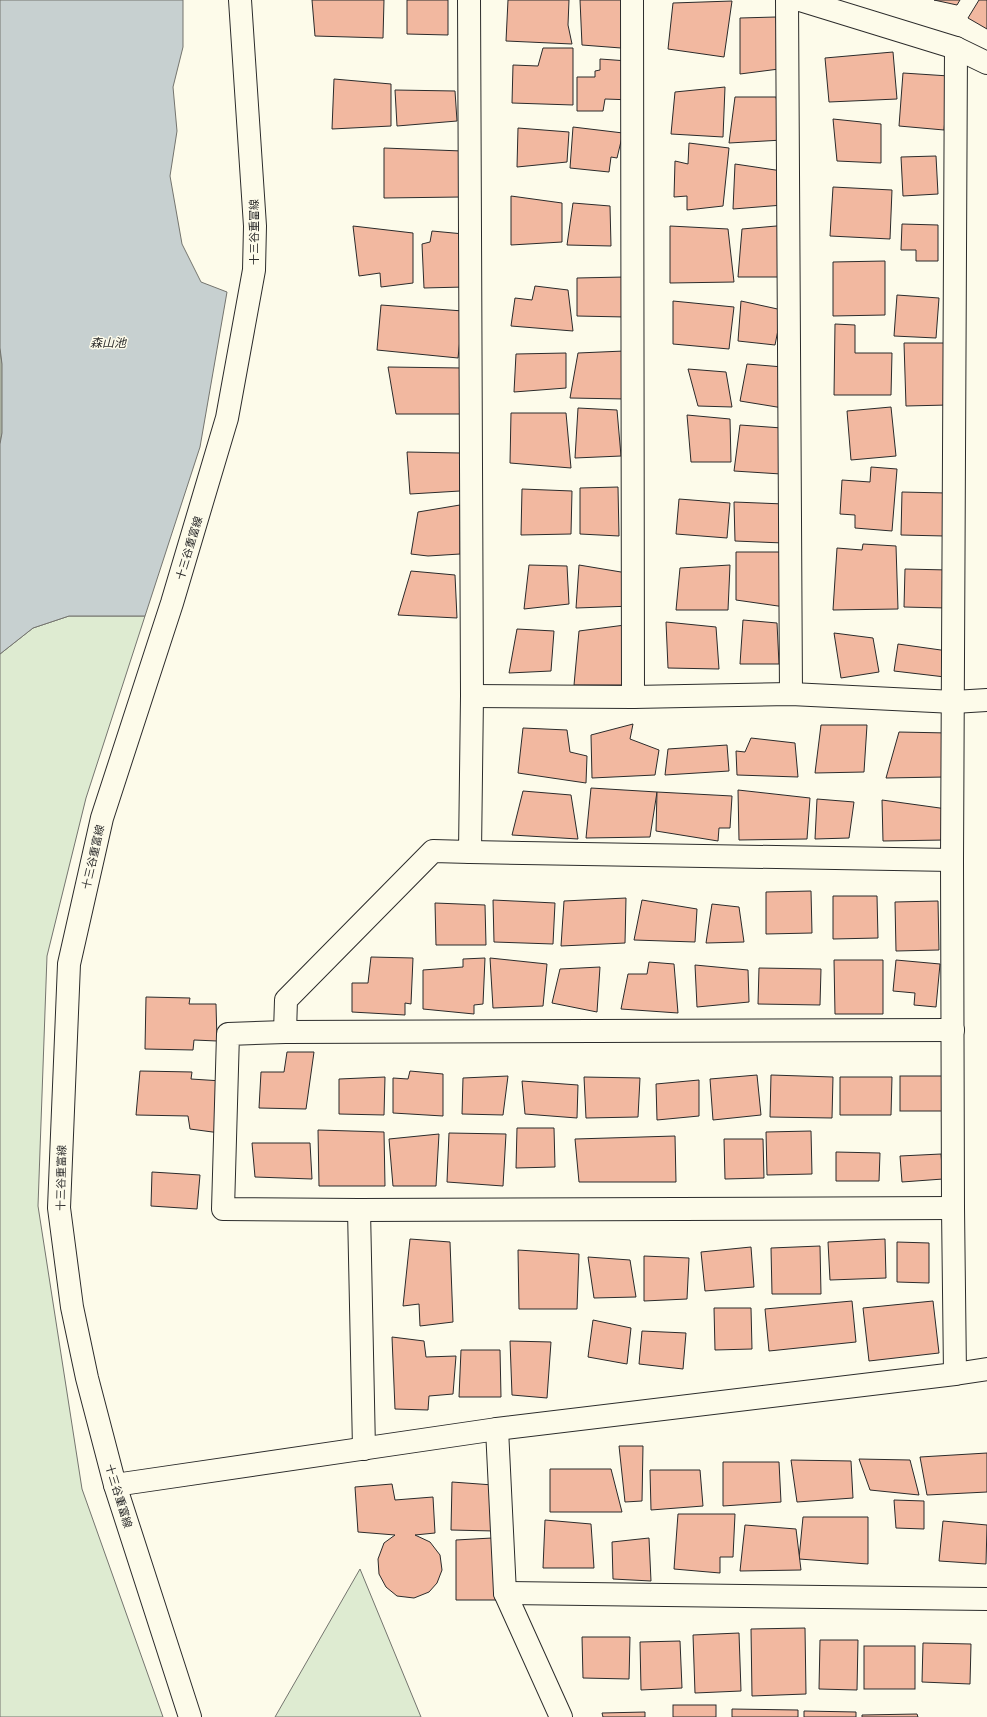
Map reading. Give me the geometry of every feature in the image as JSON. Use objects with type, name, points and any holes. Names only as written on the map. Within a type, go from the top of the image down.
[{"type":"street","name":"十三谷重富線","points":[[190,1717],[115,1485],[83,1362],[72,1307],[59,1208],[69,964],[102,818],[172,603],[228,418],[254,270],[255,226],[240,0]]},
{"type":"street","points":[[469,0],[472,696],[470,852]]},
{"type":"street","points":[[632,0],[633,697]]},
{"type":"street","points":[[787,0],[792,694]]},
{"type":"street","points":[[800,0],[956,48],[987,63]]},
{"type":"street","points":[[955,1374],[952,860],[954,702],[956,48]]},
{"type":"street","points":[[472,696],[633,697],[792,694],[954,702],[987,700]]},
{"type":"street","points":[[285,1032],[286,1000],[433,851],[952,860]]},
{"type":"street","points":[[953,1030],[285,1032],[228,1034],[223,1209],[953,1208]]},
{"type":"street","points":[[358,1210],[364,1449]]},
{"type":"street","points":[[115,1485],[497,1429],[987,1369]]},
{"type":"street","points":[[497,1429],[505,1593],[561,1717]]},
{"type":"street","points":[[505,1593],[987,1599]]},
{"type":"green space","points":[[0,348],[2,364],[2,433],[0,444]]},
{"type":"green space","points":[[69,616],[145,616],[86,798],[47,956],[38,1206],[82,1489],[163,1717],[0,1717],[0,654],[33,628]]},
{"type":"green space","points":[[360,1569],[421,1717],[275,1717]]},
{"type":"water","name":"森山池","points":[[0,0],[183,0],[183,47],[173,87],[177,131],[170,176],[182,244],[201,282],[227,292],[200,447],[145,616],[69,616],[33,628],[0,654],[0,444],[2,433],[2,364],[0,348]]},
{"type":"building","points":[[312,0],[384,0],[383,38],[315,36]]},
{"type":"building","points":[[407,0],[448,0],[448,35],[407,34]]},
{"type":"building","points":[[508,0],[569,0],[568,25],[572,44],[506,41]]},
{"type":"building","points":[[580,0],[622,0],[621,48],[582,45]]},
{"type":"building","points":[[934,0],[960,0],[957,5]]},
{"type":"building","points":[[979,0],[987,0],[987,29],[968,18]]},
{"type":"building","points":[[732,1],[724,57],[668,49],[673,3]]},
{"type":"building","points":[[776,17],[779,69],[740,74],[740,18]]},
{"type":"building","points":[[543,48],[573,48],[573,105],[512,103],[513,65],[538,66]]},
{"type":"building","points":[[893,52],[897,99],[829,102],[825,58]]},
{"type":"building","points":[[600,59],[628,61],[633,100],[605,99],[603,111],[577,111],[577,77],[595,77],[595,71],[600,70]]},
{"type":"building","points":[[903,73],[949,76],[944,130],[899,126]]},
{"type":"building","points":[[334,79],[391,84],[391,126],[332,129]]},
{"type":"building","points":[[725,87],[723,137],[671,134],[675,92]]},
{"type":"building","points":[[395,90],[455,91],[457,121],[397,126]]},
{"type":"building","points":[[735,97],[776,97],[783,140],[729,143]]},
{"type":"building","points":[[833,119],[881,124],[881,163],[837,161]]},
{"type":"building","points":[[573,127],[623,133],[617,158],[611,157],[609,172],[570,168]]},
{"type":"building","points":[[518,128],[569,132],[567,162],[517,167]]},
{"type":"building","points":[[689,143],[729,148],[723,206],[687,210],[687,196],[674,197],[675,161],[688,164]]},
{"type":"building","points":[[384,148],[462,151],[461,197],[384,198]]},
{"type":"building","points":[[936,156],[938,194],[903,196],[901,157]]},
{"type":"building","points":[[735,164],[782,171],[783,205],[733,209]]},
{"type":"building","points":[[833,187],[892,190],[890,239],[830,236]]},
{"type":"building","points":[[511,196],[562,203],[562,242],[511,245]]},
{"type":"building","points":[[573,203],[610,206],[611,246],[567,245]]},
{"type":"building","points":[[902,224],[938,225],[938,261],[916,261],[916,250],[901,250]]},
{"type":"building","points":[[788,225],[781,277],[738,277],[742,229]]},
{"type":"building","points":[[353,226],[413,233],[413,283],[381,287],[380,273],[359,276]]},
{"type":"building","points":[[670,226],[728,229],[734,282],[670,283]]},
{"type":"building","points":[[432,231],[464,234],[464,287],[424,288],[422,244],[430,242]]},
{"type":"building","points":[[885,261],[885,315],[833,316],[833,262]]},
{"type":"building","points":[[625,277],[625,317],[577,316],[577,278]]},
{"type":"building","points":[[535,286],[568,290],[573,331],[511,326],[515,298],[532,300]]},
{"type":"building","points":[[897,295],[939,298],[936,338],[894,336]]},
{"type":"building","points":[[673,301],[734,307],[729,349],[673,344]]},
{"type":"building","points":[[741,301],[782,310],[775,345],[738,341]]},
{"type":"building","points":[[381,305],[463,311],[458,358],[377,350]]},
{"type":"building","points":[[835,324],[855,325],[855,353],[892,353],[891,395],[834,395]]},
{"type":"building","points":[[904,343],[947,343],[948,405],[906,406]]},
{"type":"building","points":[[624,351],[626,399],[570,398],[578,353]]},
{"type":"building","points":[[566,353],[566,388],[514,392],[516,354]]},
{"type":"building","points":[[747,364],[783,367],[783,408],[740,401]]},
{"type":"building","points":[[388,367],[463,368],[465,414],[396,414]]},
{"type":"building","points":[[688,369],[726,372],[732,407],[698,406]]},
{"type":"building","points":[[891,407],[896,456],[851,460],[847,411]]},
{"type":"building","points":[[578,408],[617,410],[621,456],[575,458]]},
{"type":"building","points":[[511,413],[566,413],[571,468],[510,463]]},
{"type":"building","points":[[687,415],[730,419],[731,462],[691,462]]},
{"type":"building","points":[[740,425],[782,428],[781,474],[734,471]]},
{"type":"building","points":[[407,452],[460,453],[460,491],[410,494]]},
{"type":"building","points":[[871,467],[897,469],[892,531],[855,528],[855,515],[840,514],[842,480],[870,482]]},
{"type":"building","points":[[618,487],[619,536],[580,534],[580,488]]},
{"type":"building","points":[[522,489],[572,491],[571,534],[521,535]]},
{"type":"building","points":[[902,492],[946,493],[944,536],[901,535]]},
{"type":"building","points":[[679,499],[730,503],[727,538],[676,534]]},
{"type":"building","points":[[734,502],[784,504],[783,543],[735,541]]},
{"type":"building","points":[[460,505],[460,554],[428,556],[411,554],[418,512]]},
{"type":"building","points":[[863,544],[896,546],[898,609],[833,610],[837,548],[862,550]]},
{"type":"building","points":[[736,552],[785,552],[785,607],[736,600]]},
{"type":"building","points":[[529,565],[567,566],[569,604],[524,609]]},
{"type":"building","points":[[579,565],[633,574],[633,606],[576,608]]},
{"type":"building","points":[[730,565],[728,610],[676,610],[680,568]]},
{"type":"building","points":[[905,569],[948,570],[947,608],[904,607]]},
{"type":"building","points":[[411,571],[455,575],[457,618],[398,615]]},
{"type":"building","points":[[743,620],[777,623],[779,664],[740,664]]},
{"type":"building","points":[[666,622],[716,627],[719,669],[668,668]]},
{"type":"building","points":[[625,625],[626,685],[574,685],[579,631]]},
{"type":"building","points":[[517,629],[554,631],[551,671],[509,673]]},
{"type":"building","points":[[834,633],[873,638],[879,672],[841,678]]},
{"type":"building","points":[[898,644],[948,651],[945,677],[894,671]]},
{"type":"building","points":[[633,724],[630,739],[659,750],[655,775],[592,778],[591,735]]},
{"type":"building","points":[[821,725],[867,725],[864,772],[815,773]]},
{"type":"building","points":[[523,728],[567,730],[570,752],[587,756],[586,783],[518,773]]},
{"type":"building","points":[[899,732],[948,733],[945,777],[886,778]]},
{"type":"building","points":[[751,738],[795,743],[798,777],[737,775],[736,751],[745,752]]},
{"type":"building","points":[[727,745],[729,771],[665,775],[668,749]]},
{"type":"building","points":[[591,788],[657,792],[650,837],[586,838]]},
{"type":"building","points":[[738,790],[810,798],[807,839],[739,840]]},
{"type":"building","points":[[523,791],[571,795],[578,839],[512,835]]},
{"type":"building","points":[[657,792],[732,796],[730,828],[719,828],[718,841],[656,831]]},
{"type":"building","points":[[817,799],[854,802],[849,838],[815,839]]},
{"type":"building","points":[[882,800],[947,809],[945,840],[883,841]]},
{"type":"building","points":[[811,891],[812,933],[766,934],[766,892]]},
{"type":"building","points":[[833,896],[877,896],[878,938],[833,939]]},
{"type":"building","points":[[626,898],[625,943],[561,946],[564,901]]},
{"type":"building","points":[[493,900],[555,903],[553,944],[494,942]]},
{"type":"building","points":[[642,900],[697,909],[695,942],[634,940]]},
{"type":"building","points":[[938,901],[939,950],[896,951],[895,902]]},
{"type":"building","points":[[435,903],[485,905],[486,945],[436,945]]},
{"type":"building","points":[[712,904],[739,907],[744,942],[706,943]]},
{"type":"building","points":[[371,957],[413,958],[411,1004],[405,1003],[405,1015],[352,1012],[352,983],[368,983]]},
{"type":"building","points":[[485,958],[483,1004],[474,1005],[474,1014],[423,1009],[423,970],[463,967],[463,959]]},
{"type":"building","points":[[490,958],[547,964],[543,1006],[493,1008]]},
{"type":"building","points":[[834,960],[883,960],[883,1014],[835,1014]]},
{"type":"building","points":[[896,960],[940,964],[936,1007],[914,1005],[915,993],[893,991]]},
{"type":"building","points":[[649,962],[674,964],[678,1013],[621,1009],[628,974],[647,974]]},
{"type":"building","points":[[695,965],[748,970],[749,1002],[697,1007]]},
{"type":"building","points":[[600,967],[597,1012],[552,1003],[560,969]]},
{"type":"building","points":[[759,968],[821,969],[820,1005],[758,1004]]},
{"type":"building","points":[[146,997],[190,998],[189,1004],[216,1004],[217,1041],[194,1040],[193,1050],[145,1049]]},
{"type":"building","points":[[287,1052],[314,1052],[306,1109],[259,1108],[261,1072],[284,1072]]},
{"type":"building","points":[[140,1071],[192,1072],[191,1079],[222,1081],[220,1133],[190,1129],[188,1116],[136,1115]]},
{"type":"building","points":[[410,1071],[443,1074],[443,1116],[393,1113],[393,1078],[408,1079]]},
{"type":"building","points":[[757,1075],[761,1115],[713,1120],[710,1079]]},
{"type":"building","points":[[771,1075],[833,1077],[832,1118],[770,1117]]},
{"type":"building","points":[[508,1076],[503,1115],[462,1114],[463,1078]]},
{"type":"building","points":[[900,1076],[947,1076],[947,1111],[900,1111]]},
{"type":"building","points":[[385,1077],[384,1115],[339,1114],[339,1079]]},
{"type":"building","points":[[584,1077],[640,1078],[638,1117],[586,1118]]},
{"type":"building","points":[[840,1077],[892,1077],[891,1115],[840,1115]]},
{"type":"building","points":[[699,1080],[699,1116],[657,1120],[656,1084]]},
{"type":"building","points":[[522,1081],[578,1085],[577,1118],[525,1114]]},
{"type":"building","points":[[517,1128],[554,1128],[555,1167],[516,1168]]},
{"type":"building","points":[[318,1130],[384,1132],[385,1186],[319,1186]]},
{"type":"building","points":[[811,1131],[812,1174],[767,1175],[766,1132]]},
{"type":"building","points":[[449,1133],[506,1134],[503,1186],[447,1182]]},
{"type":"building","points":[[439,1134],[436,1186],[393,1186],[389,1139]]},
{"type":"building","points":[[675,1136],[676,1182],[579,1182],[575,1139]]},
{"type":"building","points":[[724,1139],[763,1139],[764,1178],[725,1179]]},
{"type":"building","points":[[252,1143],[310,1143],[312,1179],[255,1177]]},
{"type":"building","points":[[836,1152],[880,1153],[879,1181],[836,1181]]},
{"type":"building","points":[[941,1154],[943,1179],[902,1182],[900,1156]]},
{"type":"building","points":[[152,1172],[200,1175],[197,1209],[151,1206]]},
{"type":"building","points":[[410,1239],[450,1242],[453,1322],[420,1326],[419,1304],[403,1306]]},
{"type":"building","points":[[885,1239],[886,1278],[830,1280],[828,1242]]},
{"type":"building","points":[[897,1242],[929,1243],[929,1283],[897,1282]]},
{"type":"building","points":[[820,1246],[821,1294],[772,1294],[771,1248]]},
{"type":"building","points":[[751,1247],[754,1287],[705,1291],[701,1252]]},
{"type":"building","points":[[518,1250],[579,1254],[577,1309],[519,1309]]},
{"type":"building","points":[[644,1256],[689,1258],[687,1299],[644,1301]]},
{"type":"building","points":[[588,1257],[630,1260],[636,1297],[594,1298]]},
{"type":"building","points":[[852,1301],[856,1342],[769,1351],[765,1309]]},
{"type":"building","points":[[933,1301],[939,1353],[869,1361],[863,1308]]},
{"type":"building","points":[[714,1308],[751,1308],[752,1349],[715,1350]]},
{"type":"building","points":[[593,1320],[631,1328],[627,1364],[588,1357]]},
{"type":"building","points":[[642,1331],[686,1333],[683,1369],[639,1364]]},
{"type":"building","points":[[392,1337],[424,1341],[426,1357],[456,1356],[453,1394],[429,1396],[428,1410],[395,1409]]},
{"type":"building","points":[[510,1341],[551,1342],[547,1398],[512,1395]]},
{"type":"building","points":[[461,1350],[500,1350],[501,1397],[459,1397]]},
{"type":"building","points":[[619,1446],[643,1446],[642,1501],[625,1502]]},
{"type":"building","points":[[987,1453],[987,1492],[927,1495],[920,1457]]},
{"type":"building","points":[[859,1459],[910,1460],[919,1495],[870,1490]]},
{"type":"building","points":[[791,1460],[851,1461],[853,1498],[797,1502]]},
{"type":"building","points":[[723,1462],[779,1462],[781,1502],[723,1506]]},
{"type":"building","points":[[550,1469],[611,1469],[622,1512],[550,1512]]},
{"type":"building","points":[[650,1470],[700,1470],[703,1506],[651,1510]]},
{"type":"building","points":[[452,1482],[493,1485],[494,1531],[451,1530]]},
{"type":"building","points":[[392,1484],[395,1500],[433,1497],[435,1533],[415,1535],[430,1542],[440,1555],[442,1570],[437,1583],[429,1592],[414,1598],[397,1596],[386,1587],[379,1574],[378,1559],[384,1543],[395,1535],[358,1532],[355,1487]]},
{"type":"building","points":[[894,1500],[924,1501],[924,1529],[896,1528]]},
{"type":"building","points":[[678,1514],[735,1514],[733,1557],[720,1557],[720,1573],[674,1569]]},
{"type":"building","points":[[803,1517],[868,1517],[868,1564],[799,1559]]},
{"type":"building","points":[[545,1520],[591,1524],[594,1568],[543,1568]]},
{"type":"building","points":[[943,1521],[987,1525],[986,1564],[939,1561]]},
{"type":"building","points":[[745,1525],[796,1529],[801,1570],[740,1571]]},
{"type":"building","points":[[492,1538],[498,1600],[456,1600],[456,1540]]},
{"type":"building","points":[[649,1538],[651,1581],[613,1579],[612,1542]]},
{"type":"building","points":[[805,1628],[806,1694],[752,1696],[751,1629]]},
{"type":"building","points":[[739,1633],[741,1691],[695,1693],[693,1635]]},
{"type":"building","points":[[582,1637],[630,1637],[629,1679],[583,1678]]},
{"type":"building","points":[[820,1640],[858,1640],[857,1690],[819,1689]]},
{"type":"building","points":[[680,1641],[682,1688],[641,1690],[640,1642]]},
{"type":"building","points":[[923,1643],[971,1644],[970,1684],[922,1682]]},
{"type":"building","points":[[864,1646],[915,1646],[915,1689],[864,1689]]},
{"type":"building","points":[[673,1705],[716,1705],[716,1717],[673,1717]]},
{"type":"building","points":[[732,1709],[798,1710],[798,1717],[732,1717]]},
{"type":"building","points":[[804,1711],[856,1712],[856,1717],[804,1717]]},
{"type":"building","points":[[645,1712],[645,1717],[603,1717],[602,1713]]},
{"type":"building","points":[[917,1714],[918,1717],[862,1717],[862,1715]]}]
